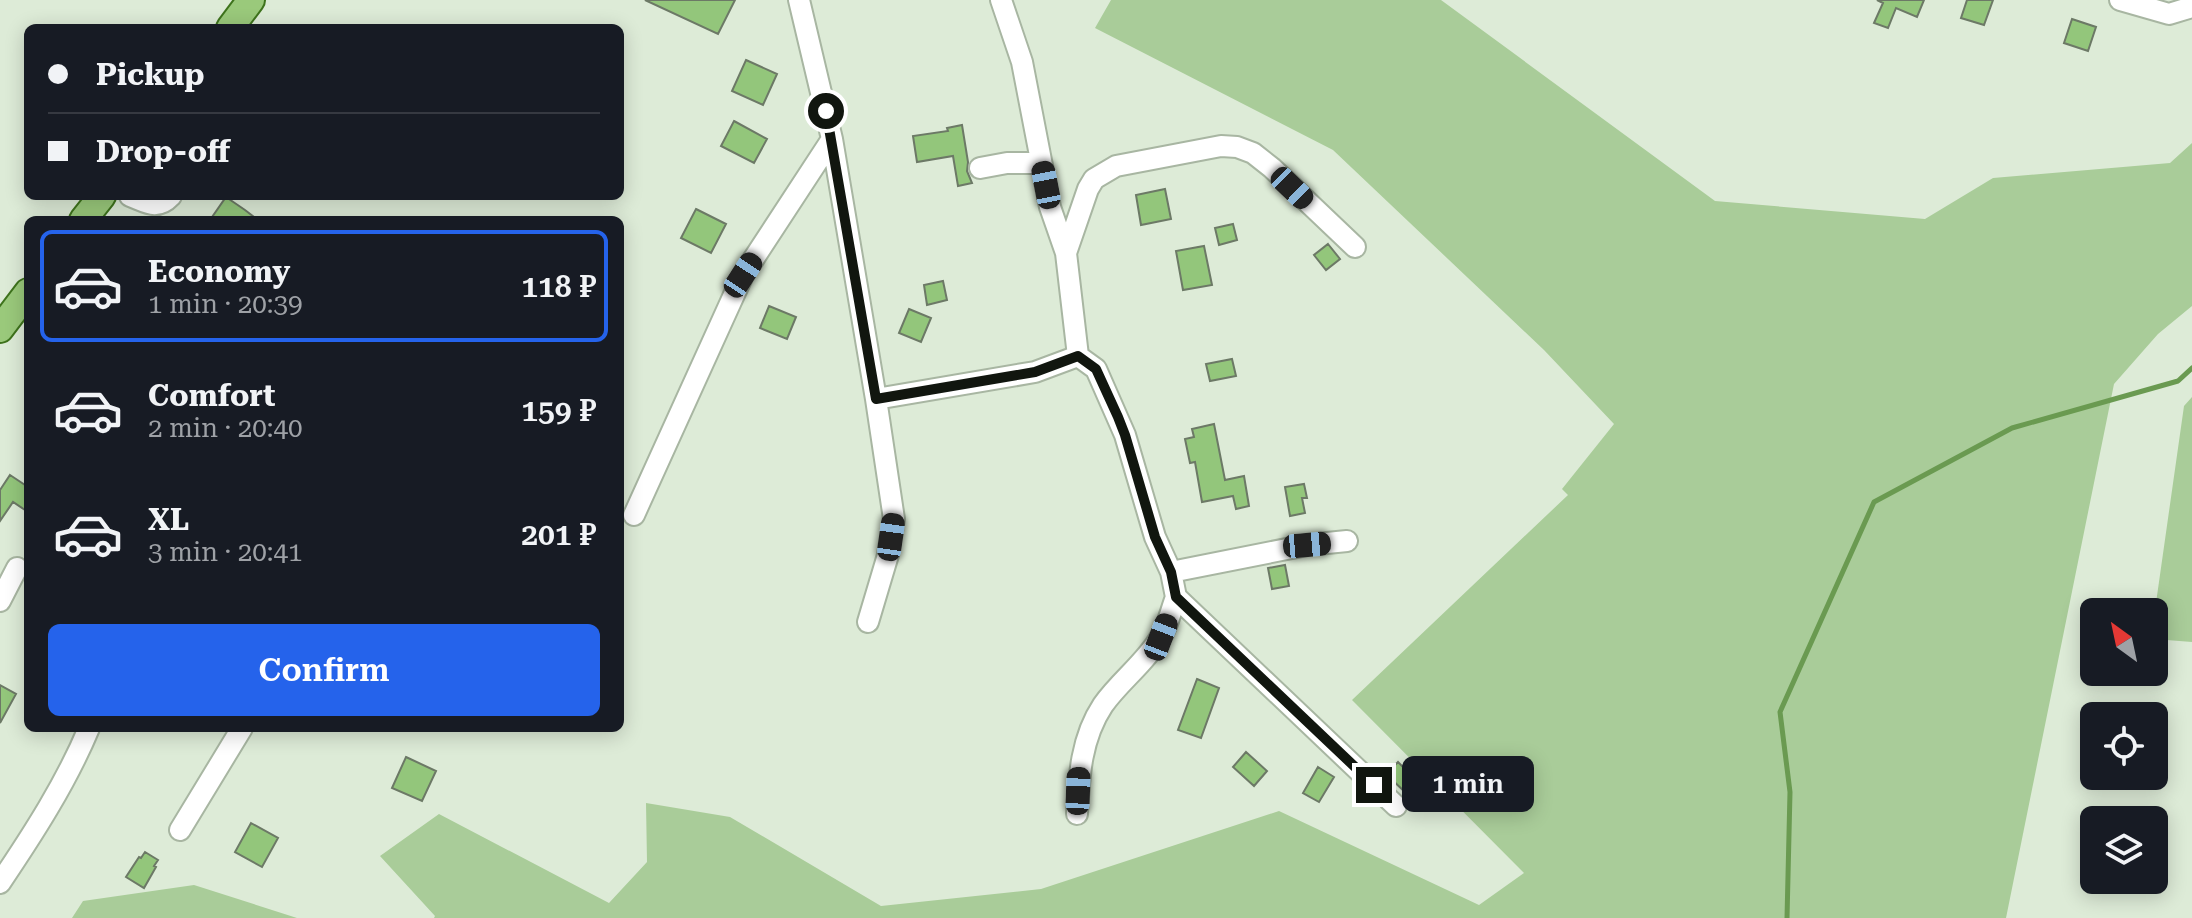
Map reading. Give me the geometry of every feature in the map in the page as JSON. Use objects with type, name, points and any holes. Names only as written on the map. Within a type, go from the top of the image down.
[{"type":"main road","points":[[233,24],[251,0]]},
{"type":"main road","points":[[86,216],[99,200]]},
{"type":"main road","points":[[0,329],[24,297]]},
{"type":"street","points":[[799,0],[832,139],[894,519],[888,555],[868,622]]},
{"type":"street","points":[[1001,0],[1022,62],[1050,207],[1066,253],[1078,356],[1096,369],[1111,399],[1125,435],[1155,537],[1171,572],[1176,597],[1161,637],[1103,705],[1079,767],[1077,814]]},
{"type":"street","points":[[2120,0],[2169,14],[2192,7]]},
{"type":"street","points":[[634,515],[743,275],[832,139]]},
{"type":"street","points":[[1066,253],[1088,189],[1094,179],[1104,172],[1116,166],[1221,146],[1237,147],[1253,153],[1355,247]]},
{"type":"street","points":[[980,168],[1007,163],[1041,163]]},
{"type":"street","points":[[142,200],[158,205],[167,200]]},
{"type":"street","points":[[876,399],[1035,372],[1078,356]]},
{"type":"street","points":[[1171,572],[1307,545],[1347,541]]},
{"type":"street","points":[[0,601],[15,567]]},
{"type":"street","points":[[1176,597],[1396,806]]},
{"type":"street","points":[[0,883],[30,838],[87,732]]},
{"type":"street","points":[[180,830],[240,732]]},
{"type":"green space","points":[[1111,0],[1441,0],[1715,201],[1925,219],[1993,178],[2170,163],[2192,143],[2192,306],[2158,334],[2114,384],[2006,918],[434,918],[380,856],[439,814],[609,903],[647,862],[646,803],[730,817],[881,906],[1041,889],[1279,811],[1479,905],[1524,873],[1352,700],[1568,495],[1562,489],[1614,424],[1544,350],[1333,150],[1095,28]]},
{"type":"green space","points":[[2192,397],[2192,642],[2168,640],[2168,598],[2157,598],[2184,406]]},
{"type":"green space","points":[[194,885],[297,918],[72,918],[83,901]]},
{"type":"building","points":[[645,0],[735,0],[718,34]]},
{"type":"building","points":[[1877,0],[1924,0],[1917,17],[1896,8],[1888,28],[1874,23],[1883,3]]},
{"type":"building","points":[[1967,0],[1993,0],[1984,25],[1961,18]]},
{"type":"building","points":[[2072,19],[2096,27],[2088,51],[2064,43]]},
{"type":"building","points":[[746,60],[777,74],[763,105],[732,91]]},
{"type":"building","points":[[734,121],[767,139],[754,163],[721,146]]},
{"type":"building","points":[[962,125],[967,171],[972,183],[958,186],[953,156],[917,162],[913,136],[948,131],[947,128]]},
{"type":"building","points":[[1165,189],[1171,219],[1141,225],[1136,195]]},
{"type":"building","points":[[224,200],[230,200],[253,216],[213,216]]},
{"type":"building","points":[[696,209],[726,224],[711,253],[681,238]]},
{"type":"building","points":[[1233,224],[1237,240],[1219,245],[1215,228]]},
{"type":"building","points":[[1328,244],[1340,259],[1326,270],[1314,255]]},
{"type":"building","points":[[1204,246],[1212,285],[1183,290],[1176,251]]},
{"type":"building","points":[[943,281],[947,300],[927,305],[924,285]]},
{"type":"building","points":[[769,306],[796,317],[787,339],[760,328]]},
{"type":"building","points":[[909,309],[931,318],[921,342],[899,333]]},
{"type":"building","points":[[1232,359],[1236,376],[1210,381],[1206,364]]},
{"type":"building","points":[[1214,424],[1225,480],[1244,476],[1249,506],[1236,509],[1233,496],[1202,502],[1195,462],[1190,463],[1185,439],[1194,437],[1192,429]]},
{"type":"building","points":[[10,475],[24,484],[24,509],[13,502],[0,521],[0,490]]},
{"type":"building","points":[[1304,484],[1307,498],[1302,498],[1305,513],[1290,516],[1285,487]]},
{"type":"building","points":[[1285,565],[1289,586],[1272,589],[1268,568]]},
{"type":"building","points":[[1197,679],[1219,688],[1201,738],[1178,730]]},
{"type":"building","points":[[0,685],[16,694],[0,723]]},
{"type":"building","points":[[1246,752],[1267,771],[1254,786],[1233,767]]},
{"type":"building","points":[[406,757],[436,771],[422,801],[392,788]]},
{"type":"building","points":[[1398,762],[1418,782],[1407,794],[1386,774]]},
{"type":"building","points":[[1318,767],[1334,777],[1319,802],[1303,793]]},
{"type":"building","points":[[251,823],[278,838],[262,867],[235,852]]},
{"type":"building","points":[[145,852],[158,860],[144,888],[126,877]]},
{"type":"waterway","points":[[1787,918],[1790,792],[1780,712],[1874,502],[2012,428],[2178,381],[2192,368]]},
{"type":"route","points":[[826,111],[876,399],[1035,372],[1078,356],[1096,369],[1125,435],[1155,537],[1171,572],[1176,597],[1374,785]]}]
